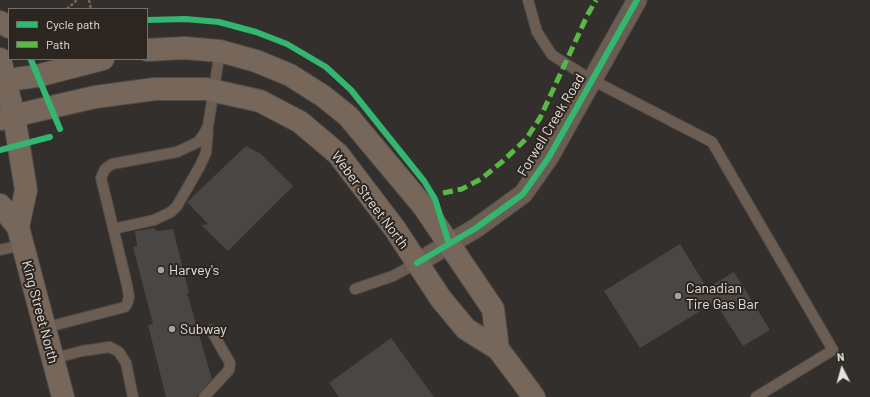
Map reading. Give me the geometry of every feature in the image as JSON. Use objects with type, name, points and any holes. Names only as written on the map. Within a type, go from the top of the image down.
[{"type":"main road","name":"Weber Street North","points":[[148,50],[184,48],[220,51],[256,61],[290,75],[323,96],[348,116],[424,207],[493,309],[498,349]]},
{"type":"main road","points":[[2,73],[37,76],[99,60]]},
{"type":"main road","name":"King Street North","points":[[2,73],[7,118],[26,190],[20,236]]},
{"type":"main road","name":"Weber Street North","points":[[7,118],[96,97],[155,89],[206,89],[260,101],[300,122],[338,154],[394,229],[441,299],[466,330],[498,349],[534,397]]},
{"type":"main road","name":"King Street North","points":[[0,205],[20,236],[63,397]]},
{"type":"street","name":"Forwell Creek Road","points":[[417,263],[476,228],[523,194],[549,157],[637,0]]},
{"type":"lane","points":[[528,0],[537,32],[552,55],[592,80],[712,142],[833,350],[756,397]]},
{"type":"lane","points":[[113,229],[154,220],[171,212],[177,206],[206,153],[208,126],[220,51]]},
{"type":"lane","points":[[44,328],[125,307],[127,304],[129,298],[127,284],[101,178],[105,169],[112,164],[120,162],[177,152],[198,142],[208,126]]},
{"type":"lane","points":[[0,250],[20,236]]},
{"type":"lane","points":[[355,290],[393,276],[417,263]]},
{"type":"lane","points":[[204,397],[229,370],[230,362],[211,330]]},
{"type":"lane","points":[[52,359],[82,351],[110,347],[120,352],[126,363],[133,397]]},
{"type":"path","points":[[68,8],[77,0]]},
{"type":"building","points":[[246,146],[261,154],[293,186],[228,251],[201,225],[208,224],[187,202]]},
{"type":"building","points":[[155,228],[156,231],[173,229],[189,293],[187,293],[212,379],[196,397],[166,397],[148,325],[153,324],[133,247],[137,246],[135,231]]},
{"type":"building","name":"Canadian Tire Gas Bar","points":[[680,244],[707,288],[734,272],[770,330],[743,346],[715,302],[640,348],[604,291]]},
{"type":"building","points":[[391,338],[434,397],[339,397],[329,383]]},
{"type":"marked path","points":[[443,193],[462,189],[481,179],[526,139],[540,118],[588,14],[596,0]]},
{"type":"cycle path","points":[[417,263],[476,228],[523,194],[549,157],[637,0]]},
{"type":"cycle path","points":[[148,20],[185,19],[219,22],[256,32],[287,44],[326,67],[351,90],[424,181],[435,199],[449,244]]},
{"type":"cycle path","points":[[31,60],[60,129]]},
{"type":"cycle path","points":[[0,150],[50,137]]},
{"type":"place","name":"Harvey's","points":[[161,270]]},
{"type":"place","name":"Canadian Tire Gas Bar","points":[[678,296]]},
{"type":"place","name":"Subway","points":[[172,329]]}]
